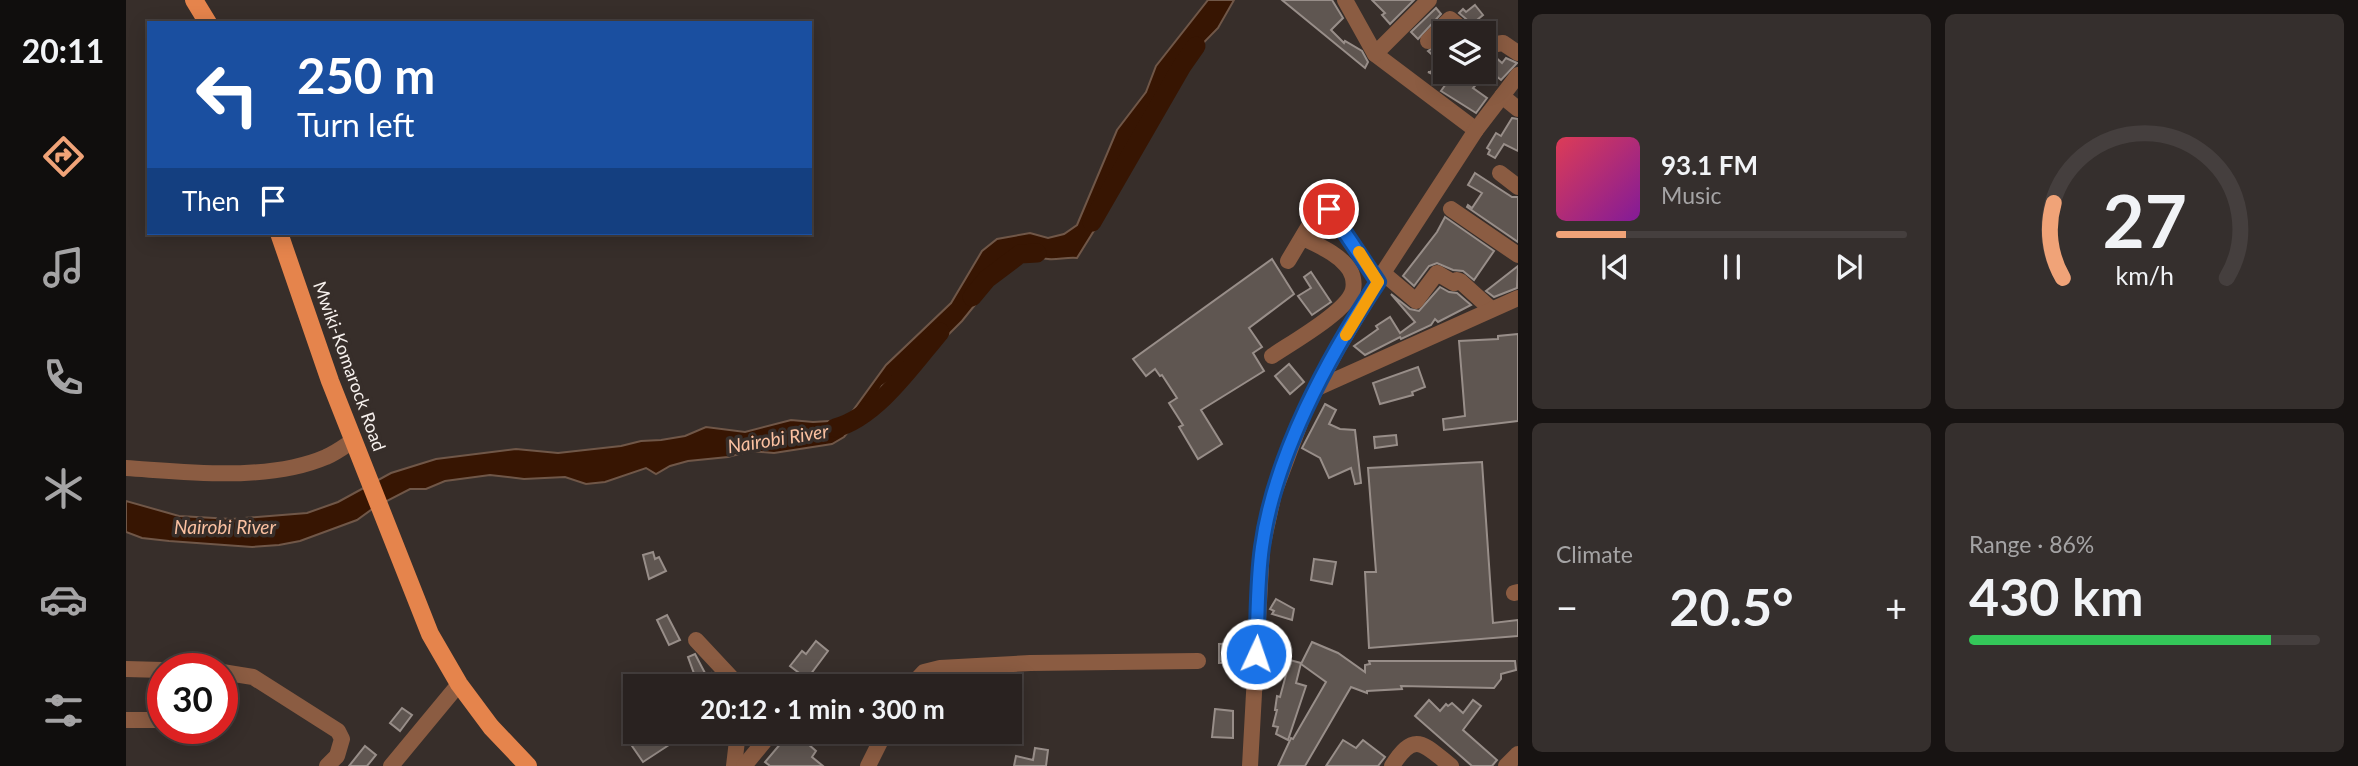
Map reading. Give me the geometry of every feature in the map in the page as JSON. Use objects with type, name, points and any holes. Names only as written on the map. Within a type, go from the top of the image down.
[{"type":"main road","points":[[194,0],[207,21]]},
{"type":"main road","name":"Mwiki-Komarock Road","points":[[280,235],[330,381],[430,634],[459,684],[491,727],[528,766]]},
{"type":"street","points":[[1345,0],[1375,54],[1476,130]]},
{"type":"street","points":[[1375,54],[1429,0]]},
{"type":"street","points":[[1428,41],[1433,36]]},
{"type":"street","points":[[1496,44],[1503,43],[1518,54]]},
{"type":"street","points":[[1250,766],[1262,548],[1274,494],[1315,389],[1381,277],[1476,130],[1518,75]]},
{"type":"street","points":[[1502,96],[1518,109]]},
{"type":"street","points":[[1500,173],[1518,187]]},
{"type":"street","points":[[1288,261],[1316,214],[1329,209],[1381,277],[1416,301],[1437,273],[1454,283],[1460,281],[1491,309]]},
{"type":"street","points":[[1451,209],[1518,255]]},
{"type":"street","points":[[1272,356],[1345,303],[1353,291],[1353,276],[1347,265],[1335,254],[1304,238]]},
{"type":"street","points":[[1315,389],[1518,298]]},
{"type":"street","points":[[126,468],[236,474],[299,465],[326,457],[354,440]]},
{"type":"street","points":[[696,640],[728,674]]},
{"type":"street","points":[[922,674],[940,668],[1030,663],[1198,661]]},
{"type":"street","points":[[126,669],[147,670]]},
{"type":"street","points":[[238,675],[253,677],[338,731],[342,739],[337,756],[327,766]]},
{"type":"street","points":[[391,766],[459,684]]},
{"type":"street","points":[[126,720],[147,720]]},
{"type":"street","points":[[734,766],[737,744]]},
{"type":"street","points":[[744,766],[762,744]]},
{"type":"street","points":[[868,766],[880,744]]},
{"type":"street","points":[[1391,766],[1399,752],[1411,744],[1423,745],[1451,766]]},
{"type":"street","points":[[1506,766],[1518,754]]},
{"type":"water","points":[[1208,0],[1234,0],[1218,28],[1173,74],[1149,121],[1134,136],[1109,191],[1100,221],[1077,258],[1000,260],[979,300],[962,321],[944,339],[923,352],[909,367],[882,386],[844,437],[832,444],[774,453],[751,451],[728,457],[688,461],[670,466],[656,474],[646,468],[605,482],[586,484],[565,477],[524,479],[490,475],[445,481],[426,489],[410,489],[375,507],[357,520],[300,541],[279,545],[252,547],[169,541],[142,538],[126,532],[126,501],[179,516],[232,519],[307,513],[338,502],[391,473],[436,459],[516,449],[558,453],[621,446],[685,436],[706,427],[745,432],[791,420],[846,420],[886,365],[951,303],[982,251],[997,239],[1030,233],[1048,238],[1064,234],[1077,225],[1117,130],[1146,92],[1156,66]]},
{"type":"building","points":[[1282,0],[1332,0],[1343,18],[1331,30],[1344,43],[1345,41],[1362,51],[1368,62],[1365,68]]},
{"type":"building","points":[[1372,0],[1414,0],[1390,24],[1382,15],[1385,13]]},
{"type":"building","points":[[1475,5],[1483,15],[1476,21],[1468,21],[1459,13],[1463,9],[1466,12]]},
{"type":"building","points":[[1436,8],[1441,14],[1418,39],[1411,32]]},
{"type":"building","points":[[1496,58],[1502,63],[1506,58],[1517,63],[1501,80],[1496,76]]},
{"type":"building","points":[[1446,84],[1476,84],[1473,88],[1487,98],[1476,113],[1441,91]]},
{"type":"building","points":[[1512,118],[1518,119],[1518,151],[1504,144],[1495,158],[1488,154],[1490,150],[1487,148],[1496,133],[1501,136]]},
{"type":"building","points":[[1475,173],[1512,197],[1518,197],[1518,242],[1467,207],[1468,205],[1472,208],[1482,193],[1468,185]]},
{"type":"building","points":[[1445,217],[1494,251],[1474,280],[1463,271],[1437,263],[1429,266],[1414,286],[1403,276],[1437,232]]},
{"type":"building","points":[[1272,259],[1294,294],[1249,328],[1262,347],[1253,353],[1264,371],[1201,410],[1222,444],[1198,459],[1179,427],[1183,425],[1169,403],[1177,398],[1162,375],[1155,369],[1146,376],[1133,359]]},
{"type":"building","points":[[1518,266],[1517,288],[1494,297],[1486,291]]},
{"type":"building","points":[[1311,272],[1331,302],[1312,315],[1298,296],[1311,288],[1304,277]]},
{"type":"building","points":[[1440,287],[1457,293],[1471,305],[1438,322],[1435,319],[1431,325],[1365,355],[1354,346],[1390,317],[1400,333],[1415,322],[1391,294],[1410,309],[1419,311]]},
{"type":"building","points":[[1518,334],[1518,421],[1444,430],[1443,419],[1465,416],[1459,341],[1498,339],[1498,336]]},
{"type":"building","points":[[1289,364],[1304,382],[1290,394],[1275,376]]},
{"type":"building","points":[[1418,367],[1425,387],[1412,392],[1413,395],[1380,404],[1373,383]]},
{"type":"building","points":[[1325,404],[1336,410],[1329,424],[1340,429],[1355,430],[1361,483],[1355,484],[1351,468],[1329,478],[1320,458],[1302,448]]},
{"type":"building","points":[[1396,435],[1397,445],[1375,448],[1374,437]]},
{"type":"building","points":[[1482,462],[1493,623],[1518,620],[1518,636],[1369,648],[1365,572],[1376,572],[1368,468]]},
{"type":"building","points":[[653,552],[655,559],[659,557],[666,571],[649,579],[643,555]]},
{"type":"building","points":[[1314,559],[1336,562],[1332,584],[1311,580]]},
{"type":"building","points":[[1276,599],[1294,609],[1292,620],[1272,614],[1274,611],[1270,609]]},
{"type":"building","points":[[667,615],[680,640],[669,645],[657,620]]},
{"type":"building","points":[[816,641],[828,651],[811,674],[800,674],[790,666],[802,651],[806,654]]},
{"type":"building","points":[[1312,642],[1338,653],[1365,672],[1365,665],[1370,664],[1369,661],[1515,661],[1516,670],[1501,674],[1501,679],[1494,688],[1401,686],[1402,689],[1367,693],[1351,687],[1305,766],[1278,766],[1291,738],[1293,739],[1326,682],[1301,664]]},
{"type":"building","points":[[1237,643],[1238,662],[1219,663],[1219,644]]},
{"type":"building","points":[[695,654],[705,674],[694,674],[688,657]]},
{"type":"building","points":[[1286,659],[1301,663],[1296,683],[1306,686],[1288,740],[1276,734],[1278,727],[1273,726],[1277,696],[1280,697],[1287,671],[1283,670]]},
{"type":"building","points":[[1429,700],[1440,711],[1446,704],[1448,706],[1452,703],[1463,713],[1473,700],[1481,706],[1463,730],[1497,760],[1492,766],[1472,766],[1415,716]]},
{"type":"building","points":[[402,708],[412,715],[400,731],[390,723]]},
{"type":"building","points":[[1215,709],[1233,711],[1233,738],[1212,737]]},
{"type":"building","points":[[1343,740],[1356,748],[1363,740],[1385,757],[1378,766],[1326,766]]},
{"type":"building","points":[[631,744],[670,744],[643,762]]},
{"type":"building","points":[[780,744],[808,744],[816,751],[812,757],[823,766],[770,766],[765,762]]},
{"type":"building","points":[[365,746],[376,755],[367,766],[349,766]]},
{"type":"building","points":[[1035,748],[1048,750],[1046,766],[1014,766],[1016,756],[1033,760]]},
{"type":"waterway","name":"Nairobi River","points":[[1092,222],[1196,46]]},
{"type":"waterway","name":"Nairobi River","points":[[972,297],[987,279],[1020,254],[1037,253]]},
{"type":"waterway","name":"Nairobi River","points":[[835,428],[850,422],[879,402],[940,332]]},
{"type":"slow traffic","points":[[1346,335],[1378,282],[1359,252]]},
{"type":"route","points":[[1256,654],[1262,548],[1274,494],[1315,389],[1378,282],[1335,214],[1329,209]]}]
